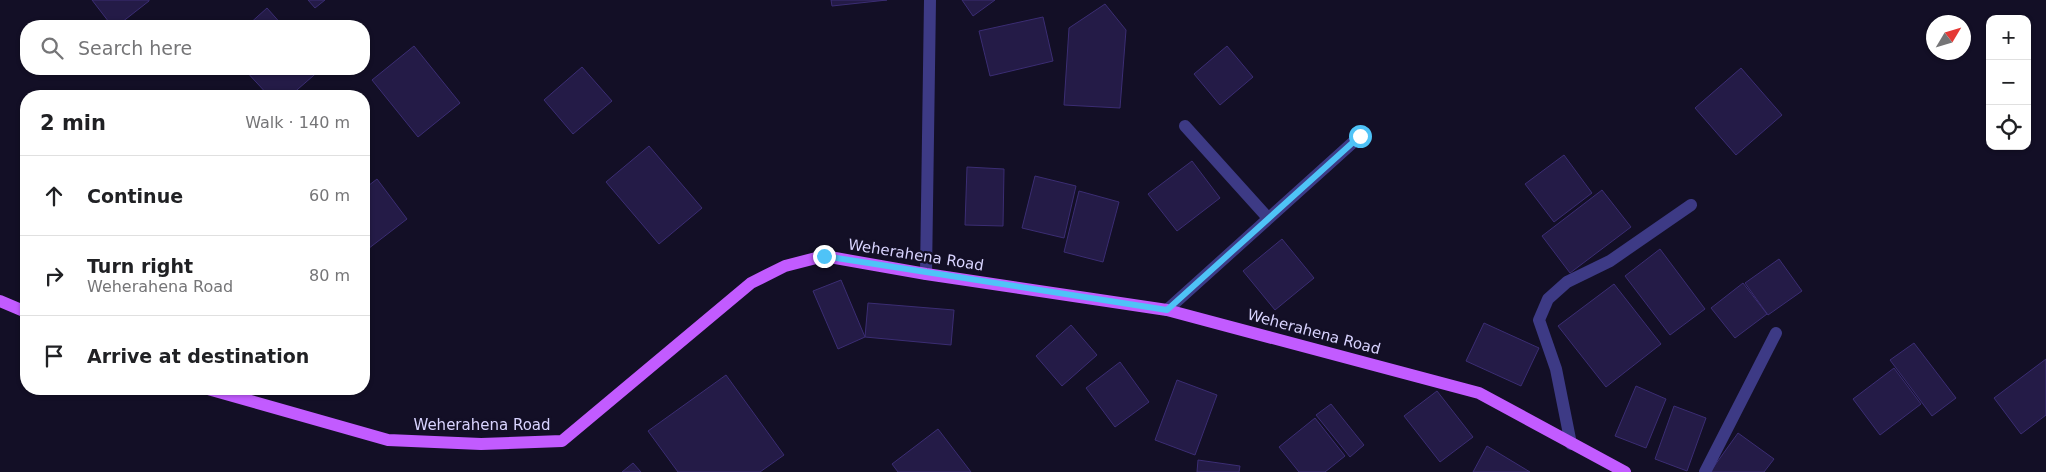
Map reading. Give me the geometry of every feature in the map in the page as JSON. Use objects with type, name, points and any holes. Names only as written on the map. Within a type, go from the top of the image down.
[{"type":"main road","name":"Weherahena Road","points":[[229,395],[388,440],[482,444],[562,441],[751,283],[785,266],[824,256],[926,274],[1167,310],[1479,393],[1625,472]]},
{"type":"main road","points":[[0,301],[20,309]]},
{"type":"street","points":[[926,274],[930,0]]},
{"type":"street","points":[[1185,126],[1268,218]]},
{"type":"street","points":[[1167,310],[1360,136]]},
{"type":"street","points":[[1571,444],[1556,369],[1539,320],[1548,299],[1567,282],[1610,261],[1691,205]]},
{"type":"street","points":[[1705,472],[1776,333]]},
{"type":"building","points":[[92,0],[149,0],[125,20],[107,20]]},
{"type":"building","points":[[308,0],[325,0],[315,8]]},
{"type":"building","points":[[831,0],[887,0],[832,6]]},
{"type":"building","points":[[962,0],[995,0],[973,16]]},
{"type":"building","points":[[1105,4],[1126,30],[1120,108],[1064,105],[1069,28]]},
{"type":"building","points":[[267,8],[278,20],[254,20]]},
{"type":"building","points":[[1043,17],[1053,61],[990,76],[979,31]]},
{"type":"building","points":[[414,46],[460,103],[418,137],[372,80]]},
{"type":"building","points":[[1227,46],[1253,77],[1220,105],[1194,74]]},
{"type":"building","points":[[582,67],[612,101],[573,134],[544,100]]},
{"type":"building","points":[[1741,68],[1782,115],[1736,155],[1695,108]]},
{"type":"building","points":[[250,75],[314,75],[297,90],[263,90]]},
{"type":"building","points":[[649,146],[702,208],[659,244],[606,182]]},
{"type":"building","points":[[1564,155],[1592,193],[1554,222],[1525,184]]},
{"type":"building","points":[[1192,161],[1220,198],[1177,231],[1148,194]]},
{"type":"building","points":[[967,167],[1004,169],[1003,226],[965,225]]},
{"type":"building","points":[[1035,176],[1076,186],[1064,238],[1022,228]]},
{"type":"building","points":[[377,179],[407,219],[370,247],[370,184]]},
{"type":"building","points":[[1602,190],[1631,227],[1570,273],[1542,236]]},
{"type":"building","points":[[1079,191],[1119,202],[1103,262],[1064,252]]},
{"type":"building","points":[[1282,239],[1314,278],[1275,310],[1243,271]]},
{"type":"building","points":[[1660,249],[1705,309],[1670,335],[1625,276]]},
{"type":"building","points":[[1779,259],[1802,291],[1768,315],[1745,283]]},
{"type":"building","points":[[841,280],[865,337],[838,349],[813,291]]},
{"type":"building","points":[[1743,283],[1767,314],[1735,338],[1711,308]]},
{"type":"building","points":[[1614,284],[1661,344],[1606,387],[1558,326]]},
{"type":"building","points":[[868,303],[954,310],[951,345],[865,337]]},
{"type":"building","points":[[1484,323],[1539,348],[1521,386],[1466,361]]},
{"type":"building","points":[[1071,325],[1097,355],[1062,386],[1036,356]]},
{"type":"building","points":[[1914,343],[1956,398],[1932,416],[1890,360]]},
{"type":"building","points":[[2046,359],[2046,415],[2021,434],[1994,398]]},
{"type":"building","points":[[1120,362],[1149,402],[1115,427],[1086,388]]},
{"type":"building","points":[[1894,368],[1921,404],[1880,435],[1853,399]]},
{"type":"building","points":[[726,375],[784,455],[760,472],[678,472],[648,431]]},
{"type":"building","points":[[1177,380],[1217,395],[1195,455],[1155,440]]},
{"type":"building","points":[[1636,386],[1666,399],[1646,448],[1615,436]]},
{"type":"building","points":[[1437,391],[1473,437],[1440,462],[1404,416]]},
{"type":"building","points":[[1331,404],[1364,445],[1350,457],[1316,415]]},
{"type":"building","points":[[1674,406],[1706,418],[1687,471],[1655,459]]},
{"type":"building","points":[[1315,418],[1345,456],[1325,472],[1299,472],[1279,447]]},
{"type":"building","points":[[938,429],[971,472],[898,472],[892,464]]},
{"type":"building","points":[[1738,433],[1774,459],[1764,472],[1710,472]]},
{"type":"building","points":[[1487,446],[1530,472],[1473,472]]},
{"type":"building","points":[[1198,460],[1240,466],[1239,472],[1197,472]]},
{"type":"building","points":[[633,463],[641,472],[622,472]]},
{"type":"route","points":[[824,256],[926,274],[1167,310],[1360,136]]}]
